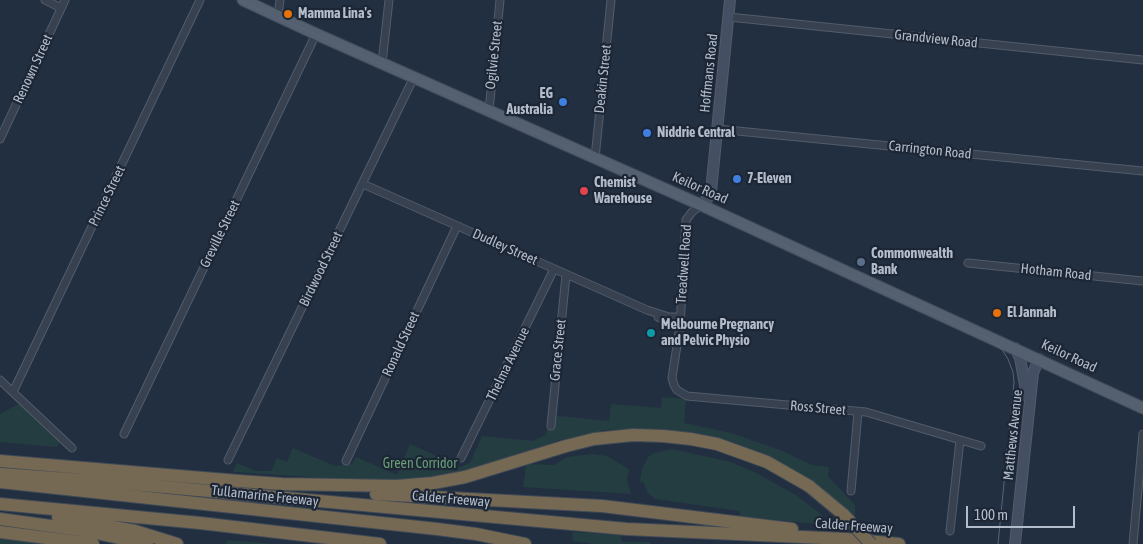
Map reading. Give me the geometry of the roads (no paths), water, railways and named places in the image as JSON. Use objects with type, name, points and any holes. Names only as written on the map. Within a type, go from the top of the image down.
[{"type":"highway","points":[[0,461],[202,479],[374,487],[433,483],[479,474],[580,442],[621,436],[663,436],[703,441],[733,449],[760,459],[789,474],[808,486],[844,515],[870,544]]},
{"type":"highway","name":"Calder Freeway","points":[[0,474],[110,482],[627,529],[846,539],[899,544]]},
{"type":"highway","name":"Tullamarine Freeway","points":[[0,482],[437,529],[476,534],[525,544]]},
{"type":"highway","points":[[282,484],[401,496],[602,506],[785,528],[846,539]]},
{"type":"highway","points":[[0,505],[135,531],[178,544]]},
{"type":"highway","points":[[0,505],[210,524],[380,544]]},
{"type":"highway","points":[[0,519],[87,531],[147,544]]},
{"type":"highway","points":[[0,532],[93,544]]},
{"type":"main road","name":"Keilor Road","points":[[243,0],[701,205],[1143,408]]},
{"type":"main road","name":"Hoffmans Road","points":[[701,205],[708,198],[710,191],[730,0]]},
{"type":"main road","points":[[1015,348],[1021,362],[1030,412]]},
{"type":"main road","name":"Matthews Avenue","points":[[1015,540],[1034,370],[1039,359]]},
{"type":"street","points":[[44,0],[61,8]]},
{"type":"street","name":"Renown Street","points":[[0,138],[65,0]]},
{"type":"street","name":"Prince Street","points":[[13,392],[200,0]]},
{"type":"street","points":[[278,16],[280,0]]},
{"type":"street","points":[[382,63],[389,0]]},
{"type":"street","name":"Ogilvie Street","points":[[489,110],[500,0]]},
{"type":"street","name":"Deakin Street","points":[[595,158],[611,0]]},
{"type":"street","name":"Grandview Road","points":[[729,18],[1143,60]]},
{"type":"street","name":"Greville Street","points":[[124,434],[316,34]]},
{"type":"street","name":"Birdwood Street","points":[[228,460],[414,77]]},
{"type":"street","name":"Carrington Road","points":[[717,129],[1143,171]]},
{"type":"street","name":"Dudley Street","points":[[363,184],[647,310],[669,317],[680,317]]},
{"type":"street","name":"Treadwell Road","points":[[675,388],[672,378],[680,326],[686,220],[701,205]]},
{"type":"street","name":"Ronald Street","points":[[346,461],[457,226]]},
{"type":"street","name":"Hotham Road","points":[[968,263],[1143,281]]},
{"type":"street","name":"Thelma Avenue","points":[[461,458],[554,269]]},
{"type":"street","name":"Grace Street","points":[[551,426],[566,275]]},
{"type":"street","name":"Dudley Street","points":[[647,310],[666,321],[680,326]]},
{"type":"street","points":[[0,380],[72,448]]},
{"type":"street","name":"Ross Street","points":[[675,388],[687,396],[871,414],[981,446]]},
{"type":"street","points":[[851,491],[858,412]]},
{"type":"street","points":[[1133,544],[1143,434]]},
{"type":"street","points":[[950,531],[960,440]]},
{"type":"tram line","points":[[238,0],[714,213],[993,341],[1008,359],[1013,372],[1014,382],[998,544]]},
{"type":"place","name":"Mamma Lina's","points":[[288,14]]},
{"type":"place","name":"EG Australia","points":[[563,102]]},
{"type":"place","name":"Niddrie Central","points":[[647,133]]},
{"type":"place","name":"7-Eleven","points":[[737,179]]},
{"type":"place","name":"Chemist Warehouse","points":[[584,191]]},
{"type":"place","name":"Commonwealth Bank","points":[[861,262]]},
{"type":"place","name":"El Jannah","points":[[997,313]]},
{"type":"place","name":"Melbourne Pregnancy and Pelvic Physio","points":[[651,333]]},
{"type":"park label","name":"Green Corridor","points":[[420,464]]}]
